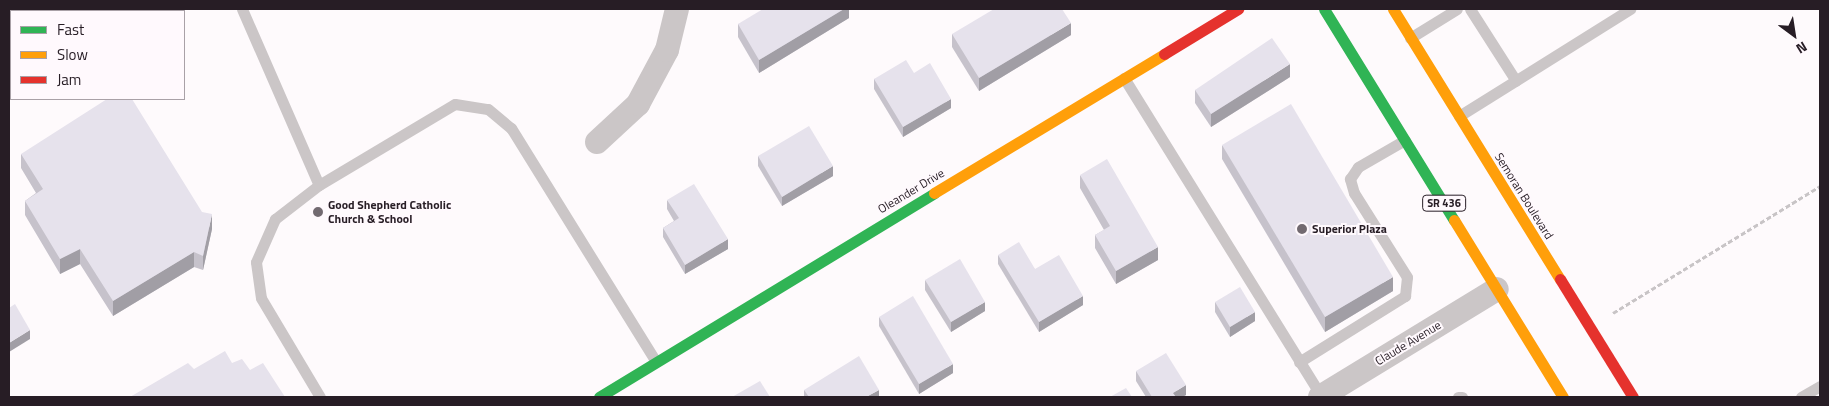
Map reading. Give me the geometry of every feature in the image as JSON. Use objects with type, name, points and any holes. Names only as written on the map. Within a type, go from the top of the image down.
[{"type":"main road","name":"Oleander Drive","points":[[598,397],[1124,78],[1225,12],[1238,9]]},
{"type":"main road","name":"SR 436","points":[[1324,9],[1563,397]]},
{"type":"main road","name":"Semoran Boulevard","points":[[1393,9],[1633,397]]},
{"type":"street","points":[[597,142],[638,104],[667,50],[677,9]]},
{"type":"street","name":"Claude Avenue","points":[[1320,397],[1497,289]]},
{"type":"lane","points":[[242,9],[319,185]]},
{"type":"lane","points":[[1410,38],[1457,9]]},
{"type":"lane","points":[[1470,9],[1516,81]]},
{"type":"lane","points":[[1459,116],[1630,9]]},
{"type":"lane","points":[[1124,78],[1320,397]]},
{"type":"lane","points":[[320,397],[261,298],[256,262],[275,219],[319,185],[455,104],[488,110],[511,128],[656,362]]},
{"type":"lane","points":[[1300,362],[1405,296],[1407,277],[1354,193],[1350,179],[1358,167],[1405,140]]},
{"type":"lane","points":[[1801,397],[1820,386]]},
{"type":"path","points":[[1589,327],[1820,186]]},
{"type":"building","points":[[763,9],[844,9],[759,60],[738,24]]},
{"type":"building","points":[[994,9],[1062,9],[1071,23],[979,78],[952,34]]},
{"type":"building","points":[[1272,38],[1290,64],[1211,114],[1195,90]]},
{"type":"building","points":[[906,60],[914,73],[930,63],[951,99],[903,127],[874,79]]},
{"type":"building","points":[[105,100],[133,100],[202,212],[212,214],[203,256],[194,252],[113,301],[80,249],[60,259],[25,201],[43,189],[21,154]]},
{"type":"building","points":[[1291,104],[1393,277],[1325,317],[1222,145]]},
{"type":"building","points":[[809,126],[833,166],[782,197],[758,156]]},
{"type":"building","points":[[1107,159],[1158,247],[1116,271],[1095,235],[1110,226],[1080,175]]},
{"type":"building","points":[[694,184],[728,239],[685,265],[663,228],[679,218],[667,200]]},
{"type":"building","points":[[1019,242],[1035,269],[1059,255],[1083,296],[1039,322],[998,255]]},
{"type":"building","points":[[960,259],[985,302],[951,322],[925,280]]},
{"type":"building","points":[[1240,287],[1255,312],[1230,327],[1215,302]]},
{"type":"building","points":[[913,296],[953,364],[919,384],[879,317]]},
{"type":"building","points":[[15,304],[30,330],[9,343],[9,308]]},
{"type":"building","points":[[225,351],[232,363],[242,359],[250,370],[263,363],[285,397],[130,397],[188,363],[194,369]]},
{"type":"building","points":[[1166,353],[1186,385],[1173,393],[1176,397],[1152,397],[1136,371]]},
{"type":"building","points":[[859,356],[879,390],[866,397],[809,397],[804,390]]},
{"type":"building","points":[[760,381],[770,397],[732,397]]},
{"type":"building","points":[[1126,388],[1132,397],[1110,397]]},
{"type":"traffic: fast","points":[[1324,9],[1454,220]]},
{"type":"traffic: fast","points":[[599,397],[934,193]]},
{"type":"traffic: slow","points":[[1393,9],[1560,279]]},
{"type":"traffic: slow","points":[[934,193],[1164,54]]},
{"type":"traffic: slow","points":[[1454,220],[1563,397]]},
{"type":"traffic: jam","points":[[1164,54],[1238,9]]},
{"type":"traffic: jam","points":[[1560,279],[1633,397]]},
{"type":"place","name":"Good Shepherd Catholic Church & School","points":[[318,212]]},
{"type":"place","name":"Superior Plaza","points":[[1302,229]]}]
